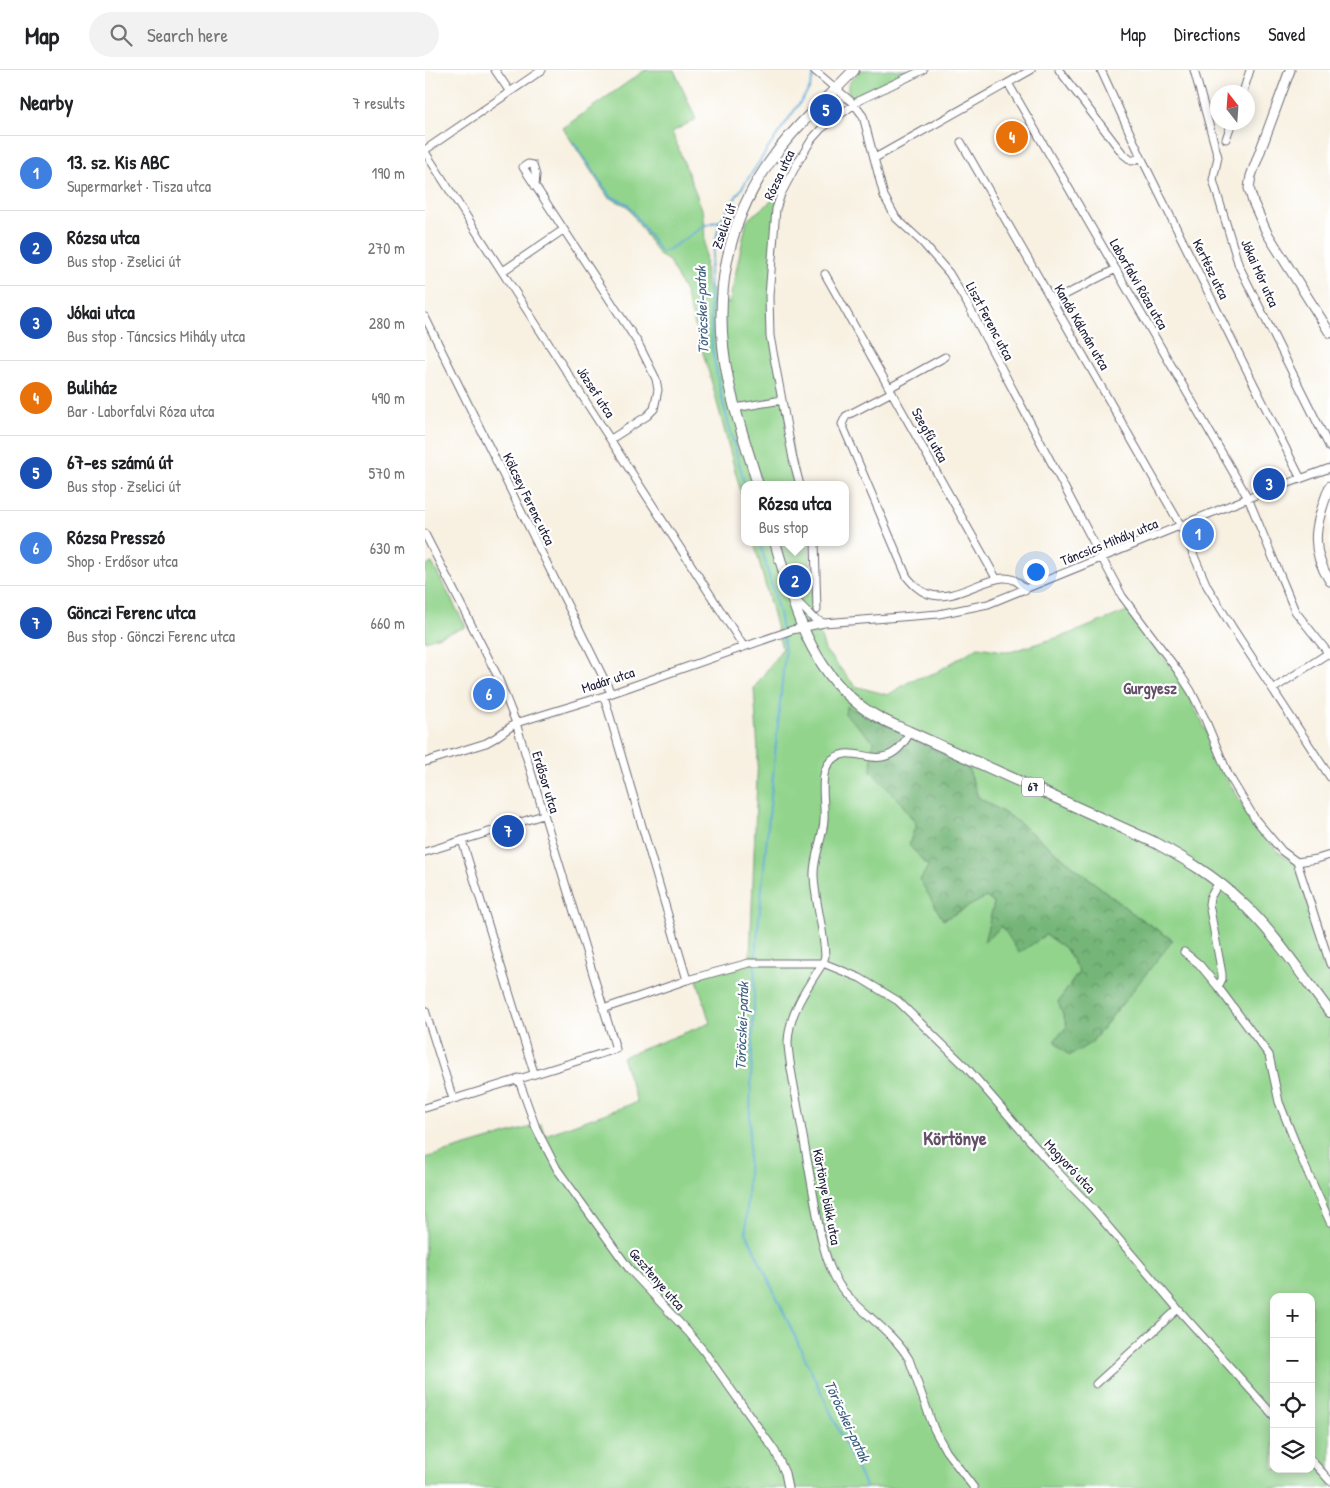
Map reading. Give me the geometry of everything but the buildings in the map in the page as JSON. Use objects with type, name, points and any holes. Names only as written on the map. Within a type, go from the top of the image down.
[{"type":"main road","name":"Zselici út","points":[[757,481],[735,408],[725,362],[721,300],[726,264],[733,235],[750,194],[774,156],[855,70]]},
{"type":"main road","name":"67","points":[[776,546],[791,593],[797,628],[833,679],[858,704],[910,732],[1156,843],[1187,860],[1219,882],[1239,899],[1263,924],[1330,1012]]},
{"type":"street","points":[[495,70],[510,92]]},
{"type":"street","points":[[425,151],[542,70]]},
{"type":"street","name":"Liszt Ferenc utca","points":[[814,70],[837,88],[854,104],[863,116],[884,196],[895,218],[922,242],[949,273],[968,305],[1122,596],[1191,691],[1228,774],[1255,819],[1282,851],[1297,862]]},
{"type":"street","name":"Rózsa utca","points":[[799,481],[773,360],[769,320],[776,209],[781,194],[798,162],[812,139],[828,123],[854,104],[923,70]]},
{"type":"street","points":[[875,158],[1031,70]]},
{"type":"street","points":[[1059,70],[1123,154],[1132,161],[1141,157]]},
{"type":"street","name":"Kertész utca","points":[[1101,70],[1141,157],[1301,479]]},
{"type":"street","name":"Jókai Mór utca","points":[[1194,70],[1218,158],[1213,180],[1239,266],[1330,448]]},
{"type":"street","points":[[1245,85],[1250,70]]},
{"type":"street","points":[[1290,70],[1251,176],[1249,188],[1267,233],[1330,333]]},
{"type":"street","name":"Laborfalvi Róza utca","points":[[1008,83],[1248,498],[1295,611],[1329,653]]},
{"type":"street","points":[[1226,139],[1229,130]]},
{"type":"street","name":"Kandó Kálmán utca","points":[[961,142],[1181,526],[1207,586],[1330,777]]},
{"type":"street","name":"József utca","points":[[425,151],[744,647]]},
{"type":"street","points":[[535,186],[637,343],[656,379],[658,390],[654,409],[647,416],[611,439]]},
{"type":"street","points":[[503,271],[563,230]]},
{"type":"street","points":[[1053,301],[1116,269]]},
{"type":"street","name":"Szegfű utca","points":[[825,274],[996,578]]},
{"type":"street","name":"Kölcsey Ferenc utca","points":[[425,317],[607,694],[687,980]]},
{"type":"street","points":[[945,357],[846,416],[843,424],[900,564],[907,577],[916,587],[929,594],[946,595],[966,591],[996,578],[1008,577],[1014,578],[1025,590]]},
{"type":"street","points":[[735,408],[782,400]]},
{"type":"street","name":"Táncsics Mihály utca","points":[[797,628],[824,623],[939,614],[987,604],[1248,498],[1330,468]]},
{"type":"street","points":[[1330,486],[1317,529],[1316,544],[1321,564],[1330,581]]},
{"type":"street","name":"Erdősor utca","points":[[425,534],[497,675],[516,723],[616,1049],[534,1073]]},
{"type":"street","points":[[815,546],[817,610]]},
{"type":"street","points":[[791,593],[805,611],[813,618],[824,623]]},
{"type":"street","name":"Madár utca","points":[[425,762],[485,743],[516,723],[607,694],[797,628]]},
{"type":"street","points":[[1273,689],[1329,653]]},
{"type":"street","points":[[603,1009],[687,980],[749,963],[823,963],[825,949],[814,876],[824,822],[824,770],[836,757],[844,754],[874,758],[885,757],[903,746],[910,732]]},
{"type":"street","points":[[425,852],[543,815]]},
{"type":"street","points":[[425,1108],[534,1073],[462,840]]},
{"type":"street","points":[[1330,855],[1297,862],[1330,964]]},
{"type":"street","points":[[1219,882],[1209,898],[1222,974],[1219,987]]},
{"type":"street","points":[[1184,952],[1199,964],[1219,987],[1269,1055],[1279,1102],[1330,1222]]},
{"type":"street","name":"Mogyoró utca","points":[[823,963],[860,978],[898,1000],[967,1068],[1270,1412]]},
{"type":"street","name":"Körtönye bükk utca","points":[[823,963],[800,999],[790,1028],[788,1042],[791,1069],[821,1237],[827,1260],[848,1296],[886,1330],[903,1349],[909,1359],[934,1429],[947,1451],[974,1488]]},
{"type":"street","points":[[425,1010],[453,1099]]},
{"type":"street","name":"Gesztenye utca","points":[[518,1078],[536,1128],[557,1169],[630,1270],[689,1333],[714,1366],[775,1451],[785,1473],[788,1488]]},
{"type":"street","points":[[1095,1384],[1178,1309]]},
{"type":"street","points":[[1315,1464],[1330,1481]]},
{"type":"green space","points":[[645,70],[674,70],[696,119],[672,132],[704,214],[706,284],[729,304],[747,220],[780,194],[773,272],[772,336],[798,481],[741,481],[741,493],[685,292],[669,261],[659,255],[627,206],[608,197],[563,128]]},
{"type":"green space","points":[[861,70],[918,70],[860,98],[852,97],[848,91],[848,84]]},
{"type":"green space","points":[[755,546],[809,546],[813,610],[825,650],[855,686],[888,695],[912,680],[935,673],[978,647],[1010,652],[1072,633],[1127,611],[1176,673],[1202,722],[1225,775],[1253,822],[1278,852],[1296,864],[1330,975],[1330,1488],[425,1488],[425,1158],[541,1124],[545,1135],[637,1102],[622,1057],[710,1023],[695,973],[750,958],[758,752],[754,688],[782,649]],"holes":[[[873,741],[968,767],[978,797],[1014,819],[1135,915],[1172,940],[1091,1043],[1058,1002],[1079,972],[1066,949],[1046,935],[1002,926],[985,941],[994,903],[986,897],[943,920],[928,866],[909,845],[916,824],[902,804],[871,771]]]},
{"type":"green space","points":[[432,563],[466,627],[425,641],[425,566]]},
{"type":"green space","points":[[846,706],[968,767],[978,797],[1014,819],[1135,915],[1173,940],[1091,1043],[1069,1056],[1054,1041],[1067,1026],[1058,1002],[1079,972],[1066,949],[1046,935],[1019,953],[1002,926],[984,942],[994,903],[986,897],[943,920],[920,880],[928,866],[909,845],[916,824],[902,804],[871,771],[873,741],[845,714]]},
{"type":"waterway","name":"Töröcskei-patak","points":[[744,481],[721,395],[712,348],[709,272],[720,221],[809,90],[815,72]]},
{"type":"waterway","points":[[574,142],[610,196],[628,204],[660,251],[665,252],[706,225],[719,221]]},
{"type":"waterway","name":"Töröcskei-patak","points":[[761,546],[782,631]]},
{"type":"waterway","name":"Töröcskei-patak","points":[[755,960],[785,652],[783,636]]},
{"type":"waterway","name":"Töröcskei-patak","points":[[755,965],[746,1232],[866,1488]]},
{"type":"place","name":"67-es számú út","points":[[826,110]]},
{"type":"place","name":"Buliház","points":[[1012,137]]},
{"type":"place","name":"Jókai utca","points":[[1269,484]]},
{"type":"place","name":"13. sz. Kis ABC","points":[[1198,534]]},
{"type":"place","name":"Rózsa utca","points":[[795,581]]},
{"type":"place","name":"Rózsa Presszó","points":[[489,694]]},
{"type":"place","name":"Gönczi Ferenc utca","points":[[508,831]]},
{"type":"district","name":"Gurgyesz","points":[[1150,688]]},
{"type":"district","name":"Körtönye","points":[[955,1138]]}]
